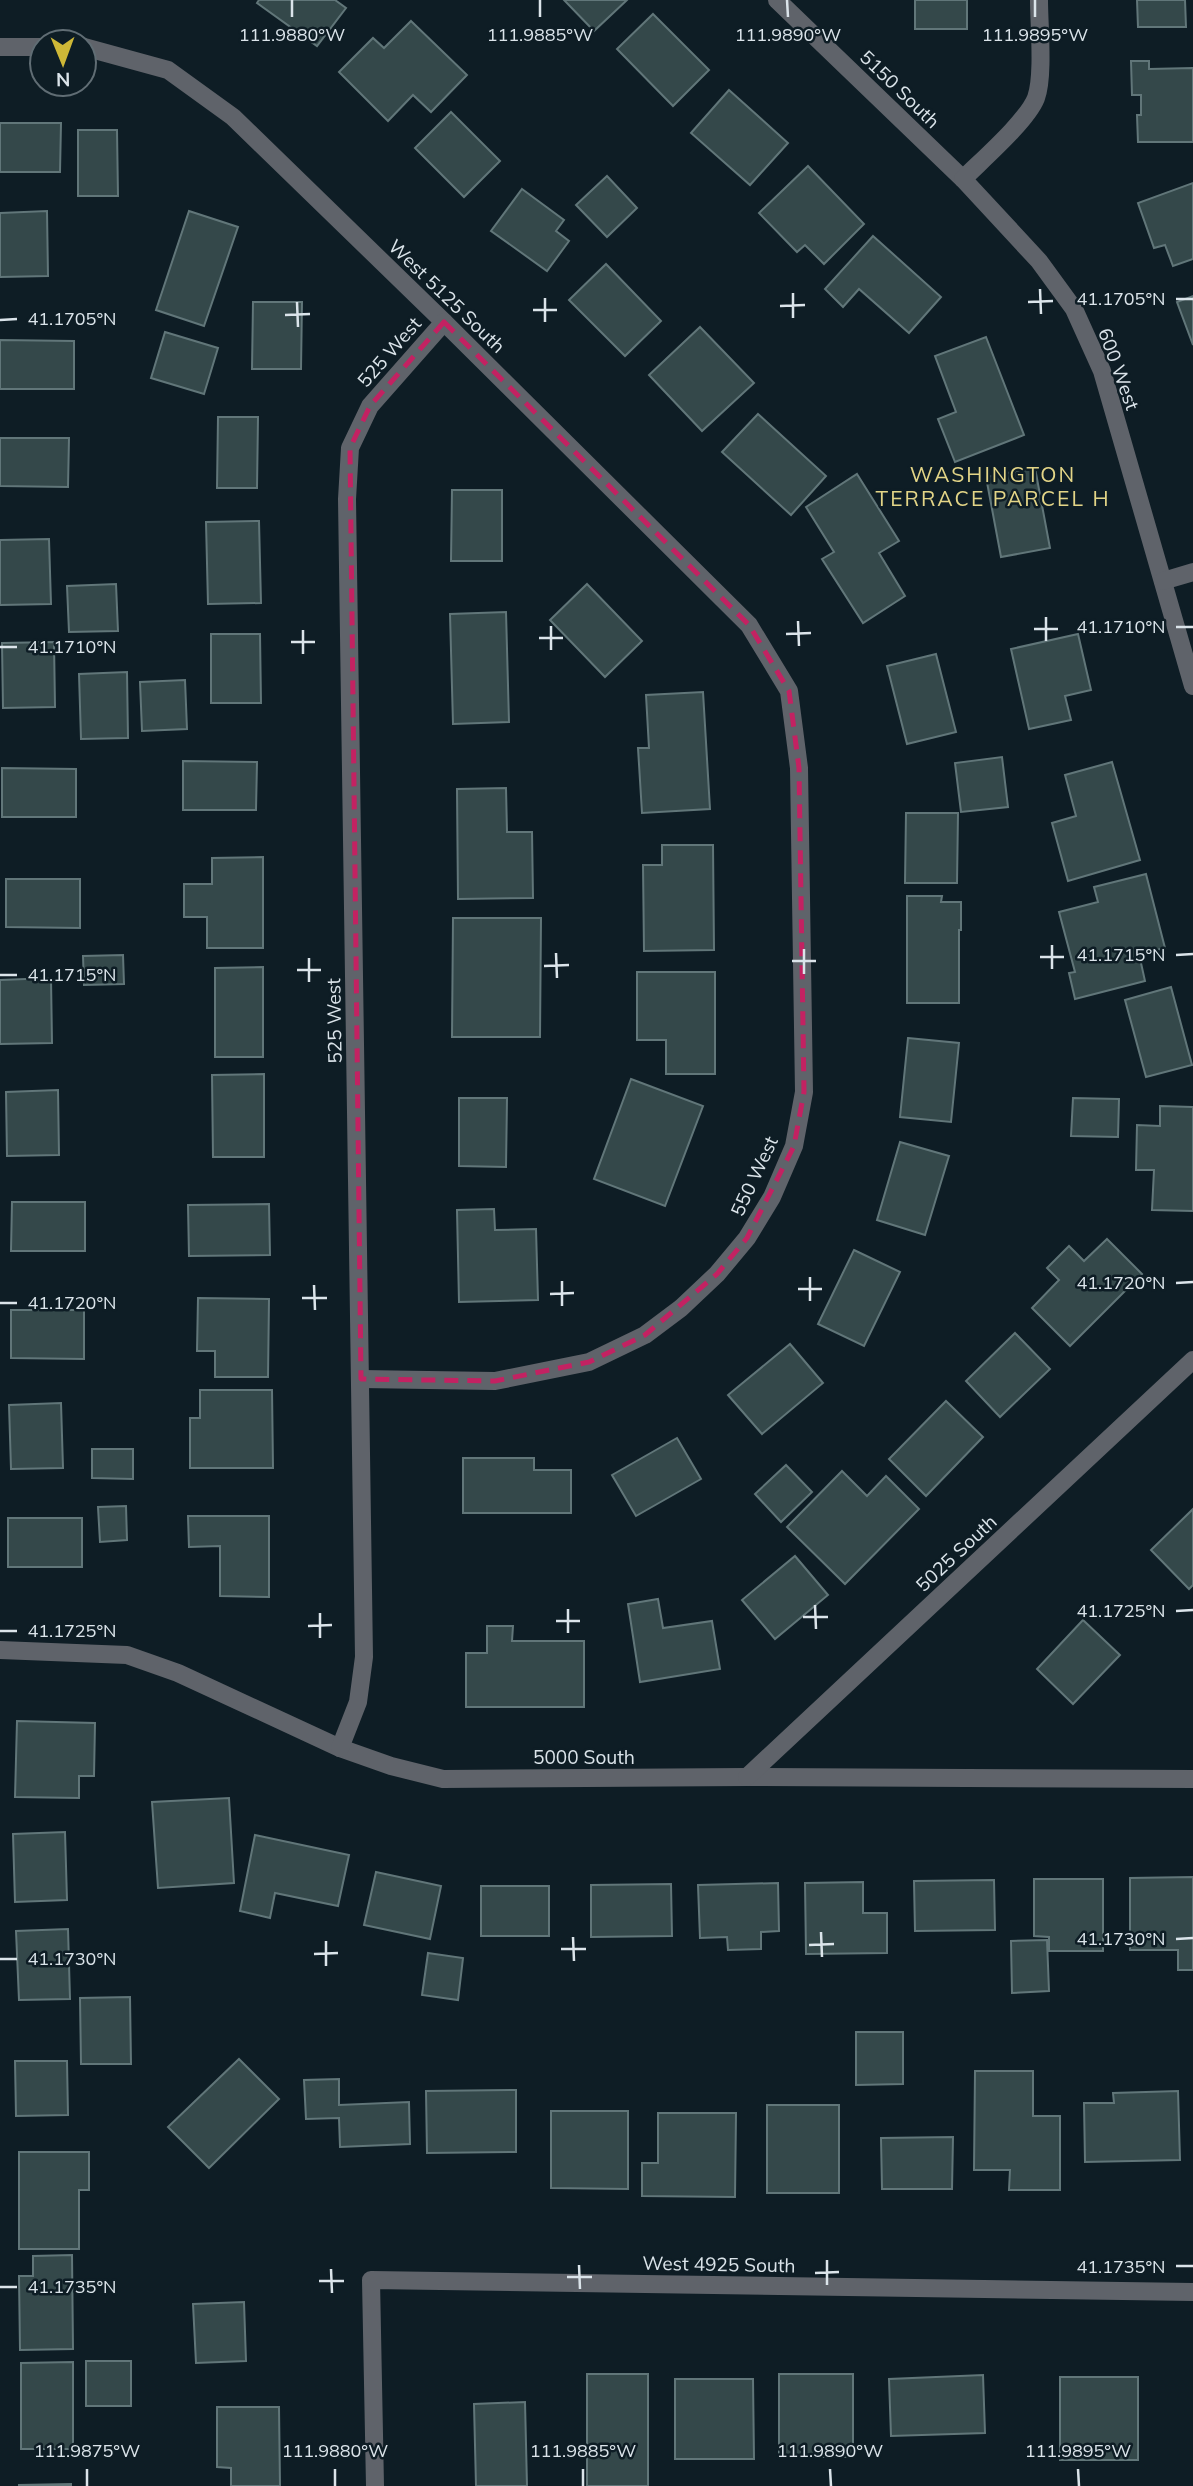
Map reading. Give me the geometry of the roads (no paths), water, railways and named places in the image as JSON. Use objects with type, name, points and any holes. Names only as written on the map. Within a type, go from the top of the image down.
[{"type":"street","name":"5150 South","points":[[777,0],[963,179]]},
{"type":"street","points":[[963,179],[1015,128],[1036,98],[1040,59],[1039,0]]},
{"type":"street","points":[[0,47],[28,47]]},
{"type":"street","name":"West 5125 South","points":[[98,51],[168,70],[233,117],[749,625]]},
{"type":"street","name":"600 West","points":[[963,179],[1039,261],[1074,309],[1102,371],[1193,685]]},
{"type":"street","name":"525 West","points":[[340,1748],[358,1702],[364,1657],[347,499],[350,449],[370,406],[444,322]]},
{"type":"street","points":[[1163,580],[1193,572]]},
{"type":"street","name":"550 West","points":[[361,1379],[495,1381],[589,1362],[645,1335],[681,1308],[717,1274],[747,1238],[772,1197],[793,1146],[804,1092],[799,768],[789,691],[749,625]]},
{"type":"street","name":"5025 South","points":[[747,1777],[1193,1360]]},
{"type":"street","name":"5000 South","points":[[0,1650],[127,1655],[178,1673],[340,1748],[391,1766],[443,1779],[1193,1779]]},
{"type":"street","name":"West 4925 South","points":[[375,2486],[371,2280],[1193,2292]]},
{"type":"district","name":"WASHINGTON TERRACE PARCEL H","points":[[993,487]]}]
